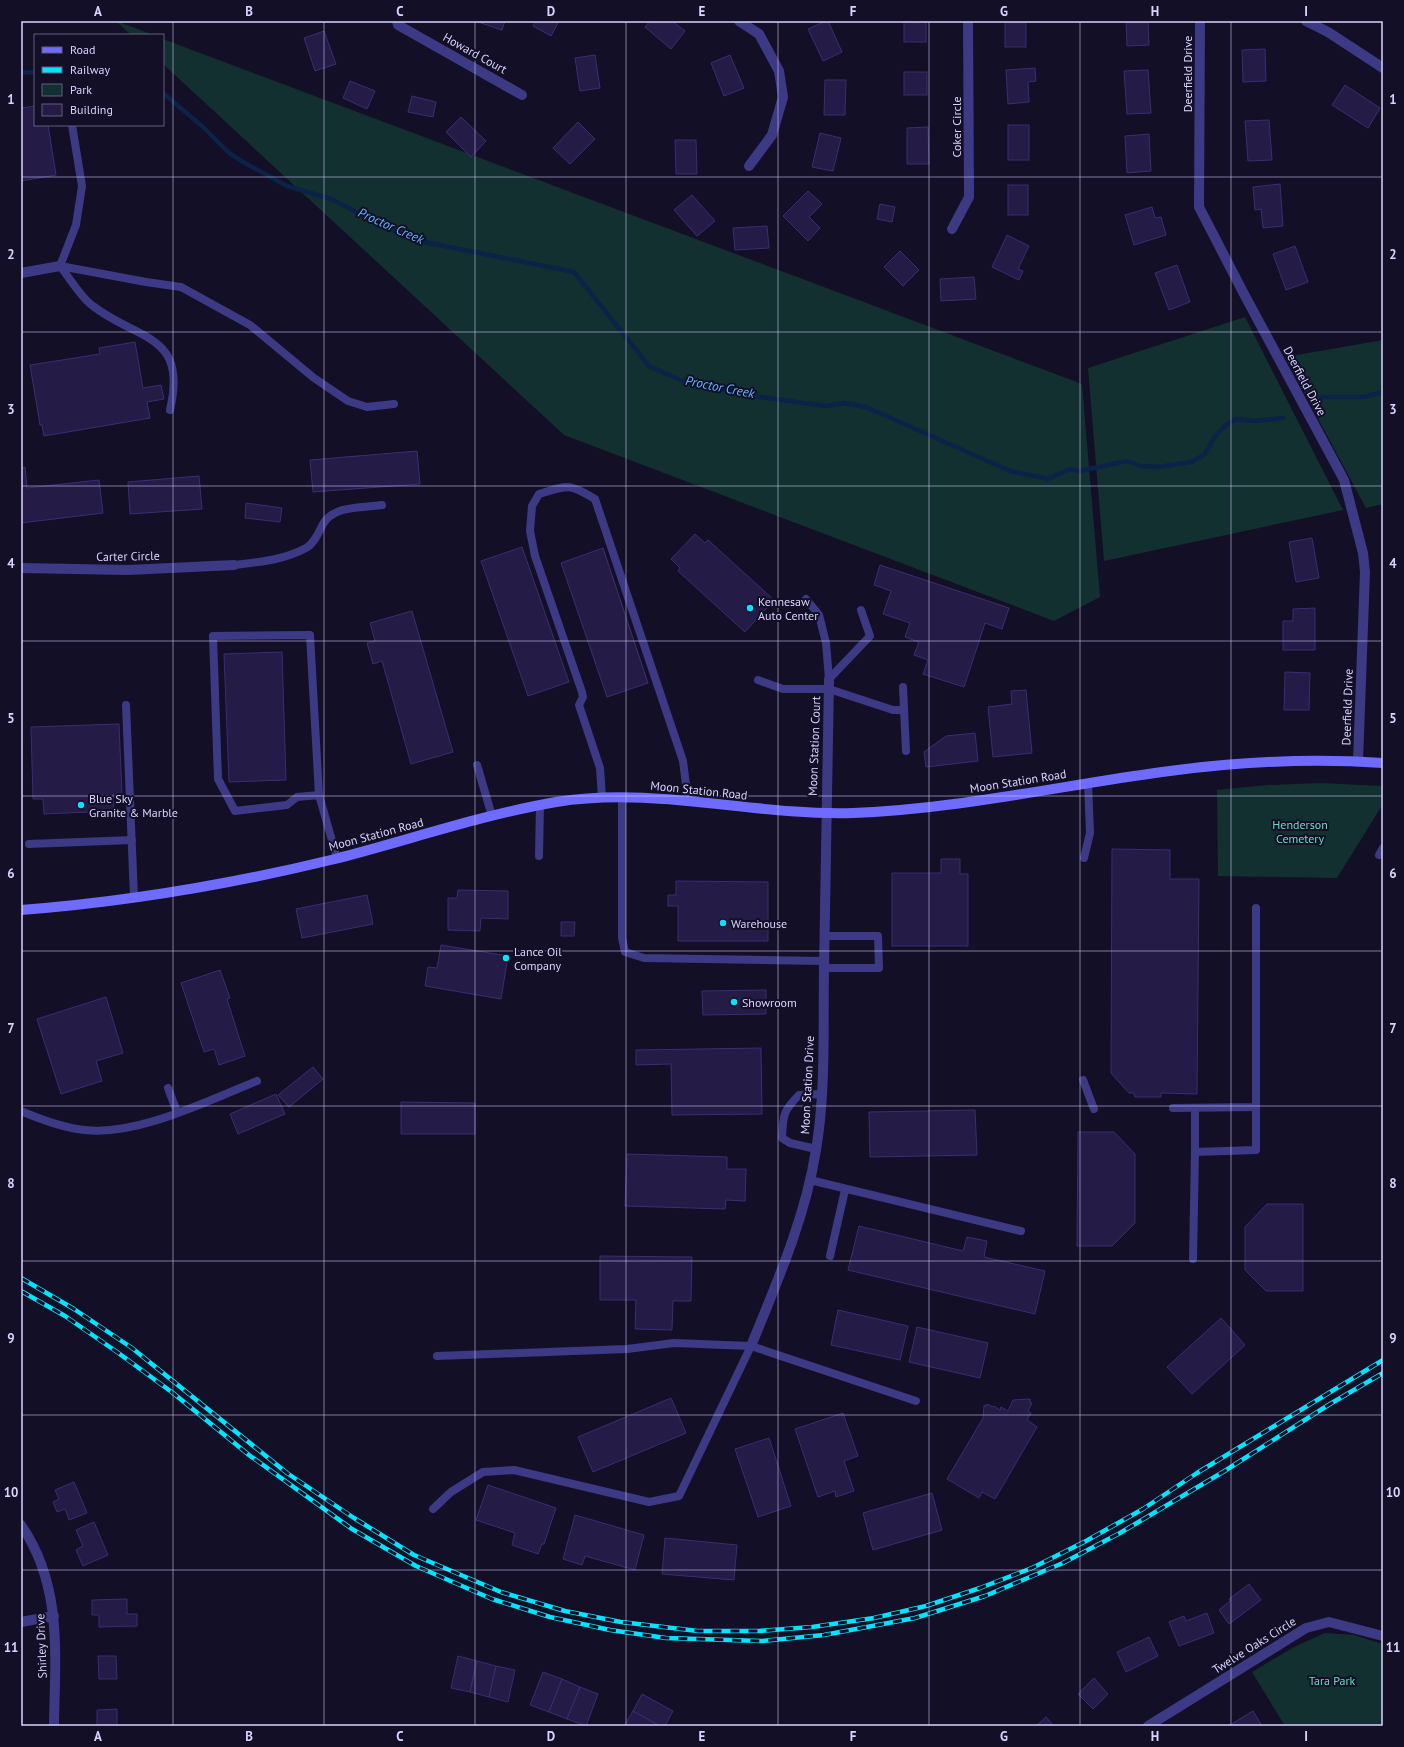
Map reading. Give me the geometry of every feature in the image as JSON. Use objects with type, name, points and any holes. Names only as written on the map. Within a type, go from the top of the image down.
[{"type":"street","name":"Howard Court","points":[[397,21],[398,25],[522,95]]},
{"type":"street","points":[[739,21],[759,34],[778,71],[783,97],[772,135],[749,166]]},
{"type":"street","name":"Coker Circle","points":[[952,229],[969,197],[968,21]]},
{"type":"street","name":"Deerfield Drive","points":[[1200,21],[1199,207],[1344,480],[1363,554],[1365,580],[1358,761]]},
{"type":"street","points":[[1306,21],[1328,32],[1383,68]]},
{"type":"street","points":[[21,273],[60,266]]},
{"type":"street","name":"Carter Circle","points":[[21,568],[128,570],[234,565]]},
{"type":"street","name":"Moon Station Court","points":[[825,813],[829,684]]},
{"type":"street","name":"Moon Station Road","points":[[21,910],[57,908],[134,897],[274,873],[337,858],[492,816],[560,802],[622,797],[688,800],[777,810],[855,813],[935,806],[999,798],[1165,771],[1308,761],[1358,761],[1383,763]]},
{"type":"street","name":"Moon Station Drive","points":[[750,1346],[783,1269],[796,1234],[810,1180],[816,1149],[822,1094],[825,813]]},
{"type":"street","name":"Shirley Drive","points":[[21,1525],[40,1557],[47,1579],[54,1616],[56,1638],[54,1726]]},
{"type":"street","points":[[21,1622],[54,1616]]},
{"type":"street","name":"Twelve Oaks Circle","points":[[1148,1726],[1306,1628],[1329,1622],[1383,1636]]},
{"type":"lane","points":[[60,266],[76,225],[82,186],[72,126]]},
{"type":"lane","points":[[60,266],[181,287],[250,325],[314,378],[348,402],[367,407],[394,404]]},
{"type":"lane","points":[[60,266],[91,305],[105,315],[154,340],[166,353],[173,371],[174,394],[170,410]]},
{"type":"lane","points":[[602,798],[600,768],[579,705],[582,692],[535,556],[530,531],[532,506],[539,494],[564,487],[577,488],[595,499],[683,761],[688,800]]},
{"type":"lane","points":[[234,565],[270,560],[307,548],[319,533],[330,515],[342,510],[382,506]]},
{"type":"lane","points":[[806,599],[819,615],[826,643],[829,684]]},
{"type":"lane","points":[[829,684],[870,636],[861,610]]},
{"type":"lane","points":[[319,795],[297,796],[287,805],[235,811],[218,778],[213,636],[310,635],[319,795],[337,858]]},
{"type":"lane","points":[[758,680],[783,689],[829,684],[893,710],[904,710]]},
{"type":"lane","points":[[903,687],[906,751]]},
{"type":"lane","points":[[126,705],[134,897]]},
{"type":"lane","points":[[477,765],[492,816]]},
{"type":"lane","points":[[1084,858],[1090,833],[1088,783]]},
{"type":"lane","points":[[622,797],[622,938],[626,952],[644,958],[824,964],[879,968],[878,936],[824,936]]},
{"type":"lane","points":[[540,805],[540,856]]},
{"type":"lane","points":[[30,844],[132,840]]},
{"type":"lane","points":[[1194,1152],[1256,1150],[1256,908]]},
{"type":"lane","points":[[1083,1080],[1094,1109]]},
{"type":"lane","points":[[21,1111],[52,1123],[87,1131],[103,1130],[139,1125],[257,1081]]},
{"type":"lane","points":[[168,1088],[177,1112]]},
{"type":"lane","points":[[816,1149],[790,1143],[782,1138],[783,1124],[786,1107],[799,1095],[822,1094]]},
{"type":"lane","points":[[1173,1108],[1256,1107]]},
{"type":"lane","points":[[1193,1259],[1194,1108]]},
{"type":"lane","points":[[810,1180],[845,1190],[1021,1231]]},
{"type":"lane","points":[[830,1256],[845,1190]]},
{"type":"lane","points":[[437,1356],[627,1349],[674,1343],[750,1346],[916,1401]]},
{"type":"lane","points":[[433,1509],[451,1492],[483,1472],[514,1470],[649,1502],[679,1496],[750,1346]]},
{"type":"green space","points":[[116,21],[151,34],[130,34]]},
{"type":"green space","points":[[164,39],[1082,384],[1100,597],[1054,621],[564,435],[164,65]]},
{"type":"green space","points":[[1245,317],[1343,510],[1104,561],[1088,368]]},
{"type":"green space","points":[[1383,340],[1383,504],[1366,508],[1285,357]]},
{"type":"green space","name":"Henderson Cemetery","points":[[1320,783],[1383,786],[1383,804],[1337,878],[1218,876],[1217,790],[1267,785]]},
{"type":"green space","name":"Tara Park","points":[[1325,1633],[1354,1635],[1383,1644],[1383,1726],[1285,1726],[1252,1672],[1294,1647]]},
{"type":"building","points":[[475,21],[505,21],[502,30]]},
{"type":"building","points":[[536,21],[559,21],[551,36],[533,26]]},
{"type":"building","points":[[650,21],[672,21],[685,31],[671,49],[645,27]]},
{"type":"building","points":[[828,21],[842,52],[823,61],[808,29]]},
{"type":"building","points":[[904,21],[926,21],[926,42],[904,42]]},
{"type":"building","points":[[1005,21],[1026,21],[1026,47],[1005,47]]},
{"type":"building","points":[[1126,21],[1148,21],[1149,45],[1127,46]]},
{"type":"building","points":[[324,31],[336,64],[315,71],[304,38]]},
{"type":"building","points":[[1265,49],[1266,81],[1243,82],[1242,50]]},
{"type":"building","points":[[595,55],[600,88],[580,91],[575,58]]},
{"type":"building","points":[[730,55],[744,88],[724,96],[711,63]]},
{"type":"building","points":[[1035,68],[1036,81],[1028,82],[1029,102],[1008,104],[1006,70]]},
{"type":"building","points":[[1148,70],[1151,113],[1127,114],[1124,71]]},
{"type":"building","points":[[904,72],[927,72],[927,95],[904,95]]},
{"type":"building","points":[[825,80],[846,80],[845,115],[824,115]]},
{"type":"building","points":[[350,81],[375,91],[367,109],[343,98]]},
{"type":"building","points":[[1345,85],[1380,108],[1368,128],[1332,105]]},
{"type":"building","points":[[412,96],[436,102],[433,117],[408,112]]},
{"type":"building","points":[[34,106],[34,126],[48,126],[56,175],[21,181],[21,108]]},
{"type":"building","points":[[461,117],[486,141],[471,157],[446,132]]},
{"type":"building","points":[[1269,120],[1272,160],[1248,161],[1245,121]]},
{"type":"building","points":[[578,122],[595,139],[570,164],[553,148]]},
{"type":"building","points":[[1008,125],[1029,125],[1029,160],[1008,160]]},
{"type":"building","points":[[928,127],[929,164],[907,164],[907,128]]},
{"type":"building","points":[[820,133],[841,138],[833,171],[812,167]]},
{"type":"building","points":[[1149,134],[1151,171],[1127,173],[1125,136]]},
{"type":"building","points":[[675,140],[696,140],[697,174],[676,174]]},
{"type":"building","points":[[1280,184],[1283,226],[1263,228],[1261,209],[1255,210],[1253,187]]},
{"type":"building","points":[[1008,185],[1028,185],[1028,215],[1008,215]]},
{"type":"building","points":[[808,191],[822,204],[809,217],[820,228],[808,241],[783,216]]},
{"type":"building","points":[[692,195],[715,221],[697,236],[674,210]]},
{"type":"building","points":[[880,204],[895,207],[892,222],[877,219]]},
{"type":"building","points":[[1152,207],[1155,218],[1161,217],[1166,235],[1134,245],[1125,215]]},
{"type":"building","points":[[767,226],[769,248],[735,250],[733,228]]},
{"type":"building","points":[[1007,235],[1029,246],[1018,269],[1023,271],[1019,280],[992,267]]},
{"type":"building","points":[[1295,246],[1308,282],[1286,290],[1273,254]]},
{"type":"building","points":[[900,251],[919,270],[903,286],[884,267]]},
{"type":"building","points":[[1177,265],[1190,302],[1169,310],[1155,273]]},
{"type":"building","points":[[974,277],[976,299],[941,301],[940,279]]},
{"type":"building","points":[[135,342],[143,388],[161,385],[164,399],[147,402],[150,418],[44,436],[42,425],[40,425],[30,365],[100,354],[99,348]]},
{"type":"building","points":[[417,451],[420,484],[313,492],[310,460]]},
{"type":"building","points":[[25,467],[27,488],[99,480],[103,513],[21,523],[21,468]]},
{"type":"building","points":[[199,476],[202,509],[130,514],[128,482]]},
{"type":"building","points":[[246,503],[282,508],[280,522],[245,518]]},
{"type":"building","points":[[695,534],[705,543],[708,540],[774,600],[745,632],[678,571],[680,568],[671,559]]},
{"type":"building","points":[[1312,538],[1319,578],[1296,582],[1289,542]]},
{"type":"building","points":[[522,547],[569,682],[528,696],[481,561]]},
{"type":"building","points":[[603,548],[648,683],[607,697],[561,563]]},
{"type":"building","points":[[880,565],[1009,608],[1002,629],[985,623],[964,687],[923,674],[928,660],[914,655],[919,642],[905,637],[910,623],[883,614],[891,591],[874,585]]},
{"type":"building","points":[[1315,608],[1315,650],[1283,650],[1283,621],[1293,621],[1293,609]]},
{"type":"building","points":[[412,611],[453,752],[411,764],[382,661],[373,664],[367,643],[375,641],[370,623]]},
{"type":"building","points":[[282,652],[286,780],[229,782],[224,654]]},
{"type":"building","points":[[1285,672],[1310,673],[1309,710],[1284,710]]},
{"type":"building","points":[[1026,690],[1032,753],[993,757],[988,707],[1012,704],[1011,691]]},
{"type":"building","points":[[119,724],[122,795],[113,795],[114,811],[44,814],[43,799],[33,799],[31,727]]},
{"type":"building","points":[[975,733],[978,761],[926,767],[924,752],[946,736]]},
{"type":"building","points":[[1112,849],[1170,850],[1170,879],[1199,879],[1197,1094],[1161,1093],[1161,1097],[1135,1097],[1134,1093],[1129,1093],[1111,1073]]},
{"type":"building","points":[[941,859],[960,859],[960,874],[968,874],[968,946],[892,946],[892,873],[941,873]]},
{"type":"building","name":"Warehouse","points":[[676,881],[768,882],[768,941],[678,941],[678,906],[668,906],[668,895],[676,895]]},
{"type":"building","points":[[458,890],[508,891],[508,919],[481,918],[480,931],[448,930],[448,898],[457,898]]},
{"type":"building","points":[[367,895],[373,924],[302,938],[296,909]]},
{"type":"building","points":[[561,922],[575,922],[574,936],[561,936]]},
{"type":"building","points":[[441,945],[508,956],[501,999],[425,986],[428,967],[437,968]]},
{"type":"building","points":[[220,970],[230,998],[227,999],[245,1056],[219,1065],[214,1049],[204,1052],[181,983]]},
{"type":"building","name":"Showroom","points":[[766,990],[766,1014],[703,1015],[702,991]]},
{"type":"building","points":[[106,997],[123,1053],[96,1061],[102,1081],[61,1094],[37,1019]]},
{"type":"building","points":[[761,1048],[762,1114],[672,1115],[671,1064],[636,1065],[636,1050]]},
{"type":"building","points":[[313,1067],[323,1079],[289,1107],[278,1095]]},
{"type":"building","points":[[276,1094],[285,1114],[238,1134],[230,1114]]},
{"type":"building","points":[[401,1102],[475,1103],[475,1134],[401,1134]]},
{"type":"building","points":[[975,1110],[977,1155],[870,1157],[869,1112]]},
{"type":"building","points":[[1078,1132],[1114,1132],[1135,1154],[1135,1223],[1112,1246],[1077,1246]]},
{"type":"building","points":[[627,1154],[727,1157],[727,1169],[746,1169],[745,1201],[726,1200],[725,1209],[625,1206]]},
{"type":"building","points":[[1267,1204],[1303,1204],[1303,1291],[1266,1291],[1245,1270],[1245,1227]]},
{"type":"building","points":[[859,1226],[963,1251],[967,1237],[987,1241],[984,1257],[1045,1271],[1035,1314],[848,1270]]},
{"type":"building","points":[[600,1256],[692,1257],[691,1301],[673,1301],[672,1330],[635,1329],[636,1300],[600,1300]]},
{"type":"building","points":[[838,1310],[908,1326],[900,1360],[831,1345]]},
{"type":"building","points":[[1221,1318],[1245,1345],[1192,1394],[1167,1367]]},
{"type":"building","points":[[917,1327],[988,1343],[980,1378],[909,1362]]},
{"type":"building","points":[[671,1398],[686,1433],[593,1472],[578,1437]]},
{"type":"building","points":[[1013,1400],[1031,1400],[1029,1402],[1032,1403],[1028,1411],[1031,1413],[1027,1420],[1037,1427],[995,1499],[982,1492],[979,1498],[947,1479],[983,1418],[984,1405],[986,1406],[987,1404],[993,1407],[994,1406],[1000,1410],[1001,1407],[1008,1411]]},
{"type":"building","points":[[843,1413],[858,1456],[844,1461],[854,1491],[836,1497],[835,1491],[818,1497],[795,1429]]},
{"type":"building","points":[[769,1438],[791,1506],[758,1517],[735,1449]]},
{"type":"building","points":[[74,1482],[87,1513],[69,1520],[65,1509],[57,1512],[53,1502],[59,1499],[55,1490]]},
{"type":"building","points":[[488,1485],[556,1508],[544,1544],[542,1544],[538,1554],[512,1545],[515,1533],[476,1520]]},
{"type":"building","points":[[932,1493],[942,1530],[873,1550],[863,1513]]},
{"type":"building","points":[[575,1515],[644,1535],[635,1570],[585,1556],[582,1565],[563,1559]]},
{"type":"building","points":[[94,1522],[108,1555],[83,1566],[76,1550],[83,1546],[76,1530]]},
{"type":"building","points":[[665,1538],[737,1545],[734,1580],[662,1574]]},
{"type":"building","points":[[1249,1584],[1261,1600],[1229,1624],[1219,1610],[1230,1601],[1229,1599]]},
{"type":"building","points":[[127,1599],[127,1614],[137,1614],[137,1626],[99,1627],[99,1615],[92,1615],[92,1600]]},
{"type":"building","points":[[1207,1613],[1214,1633],[1179,1646],[1169,1622],[1184,1616],[1186,1621]]},
{"type":"building","points":[[1149,1637],[1158,1656],[1126,1672],[1117,1652]]},
{"type":"building","points":[[98,1656],[116,1656],[117,1679],[99,1679]]},
{"type":"building","points":[[458,1656],[477,1661],[470,1692],[451,1688]]},
{"type":"building","points":[[477,1661],[496,1666],[489,1697],[470,1692]]},
{"type":"building","points":[[496,1666],[515,1670],[508,1702],[489,1697]]},
{"type":"building","points":[[543,1672],[562,1679],[549,1712],[530,1705]]},
{"type":"building","points":[[1094,1678],[1108,1694],[1093,1709],[1078,1694]]},
{"type":"building","points":[[562,1679],[580,1687],[567,1719],[549,1712]]},
{"type":"building","points":[[580,1687],[598,1694],[586,1726],[567,1719]]},
{"type":"building","points":[[642,1694],[673,1711],[665,1726],[660,1726],[633,1711]]},
{"type":"building","points":[[117,1709],[117,1726],[97,1726],[97,1710]]},
{"type":"building","points":[[633,1711],[660,1726],[624,1726]]},
{"type":"building","points":[[1253,1711],[1262,1726],[1228,1726]]},
{"type":"building","points":[[1046,1717],[1054,1726],[1036,1726]]},
{"type":"waterway","name":"Proctor Creek","points":[[21,73],[34,72]]},
{"type":"waterway","name":"Proctor Creek","points":[[164,94],[203,127],[229,153],[287,186],[331,199],[400,234],[419,241],[574,272],[649,366],[682,381],[754,396],[803,403],[826,406],[844,403],[866,407],[1010,471],[1048,479],[1070,469],[1080,471],[1127,461],[1140,466],[1159,467],[1191,462],[1204,455],[1216,435],[1225,426],[1236,419],[1256,421],[1283,418]]},
{"type":"waterway","name":"Proctor Creek","points":[[1320,397],[1364,397],[1383,392]]},
{"type":"railway","points":[[21,1278],[74,1309],[132,1348],[287,1473],[354,1518],[414,1555],[501,1592],[565,1611],[621,1622],[698,1631],[759,1631],[812,1627],[874,1618],[926,1606],[980,1588],[1032,1568],[1086,1541],[1143,1509],[1197,1473],[1383,1360]]},
{"type":"railway","points":[[21,1291],[65,1316],[117,1352],[173,1393],[249,1455],[352,1529],[416,1566],[492,1599],[550,1617],[610,1630],[666,1638],[761,1641],[824,1635],[915,1618],[985,1596],[1063,1563],[1120,1533],[1223,1472],[1330,1404],[1383,1373]]},
{"type":"place","name":"Kennesaw Auto Center","points":[[750,608]]},
{"type":"place","name":"Blue Sky Granite & Marble","points":[[81,805]]},
{"type":"place","name":"Warehouse","points":[[723,923]]},
{"type":"place","name":"Lance Oil Company","points":[[506,958]]},
{"type":"place","name":"Showroom","points":[[734,1002]]}]
